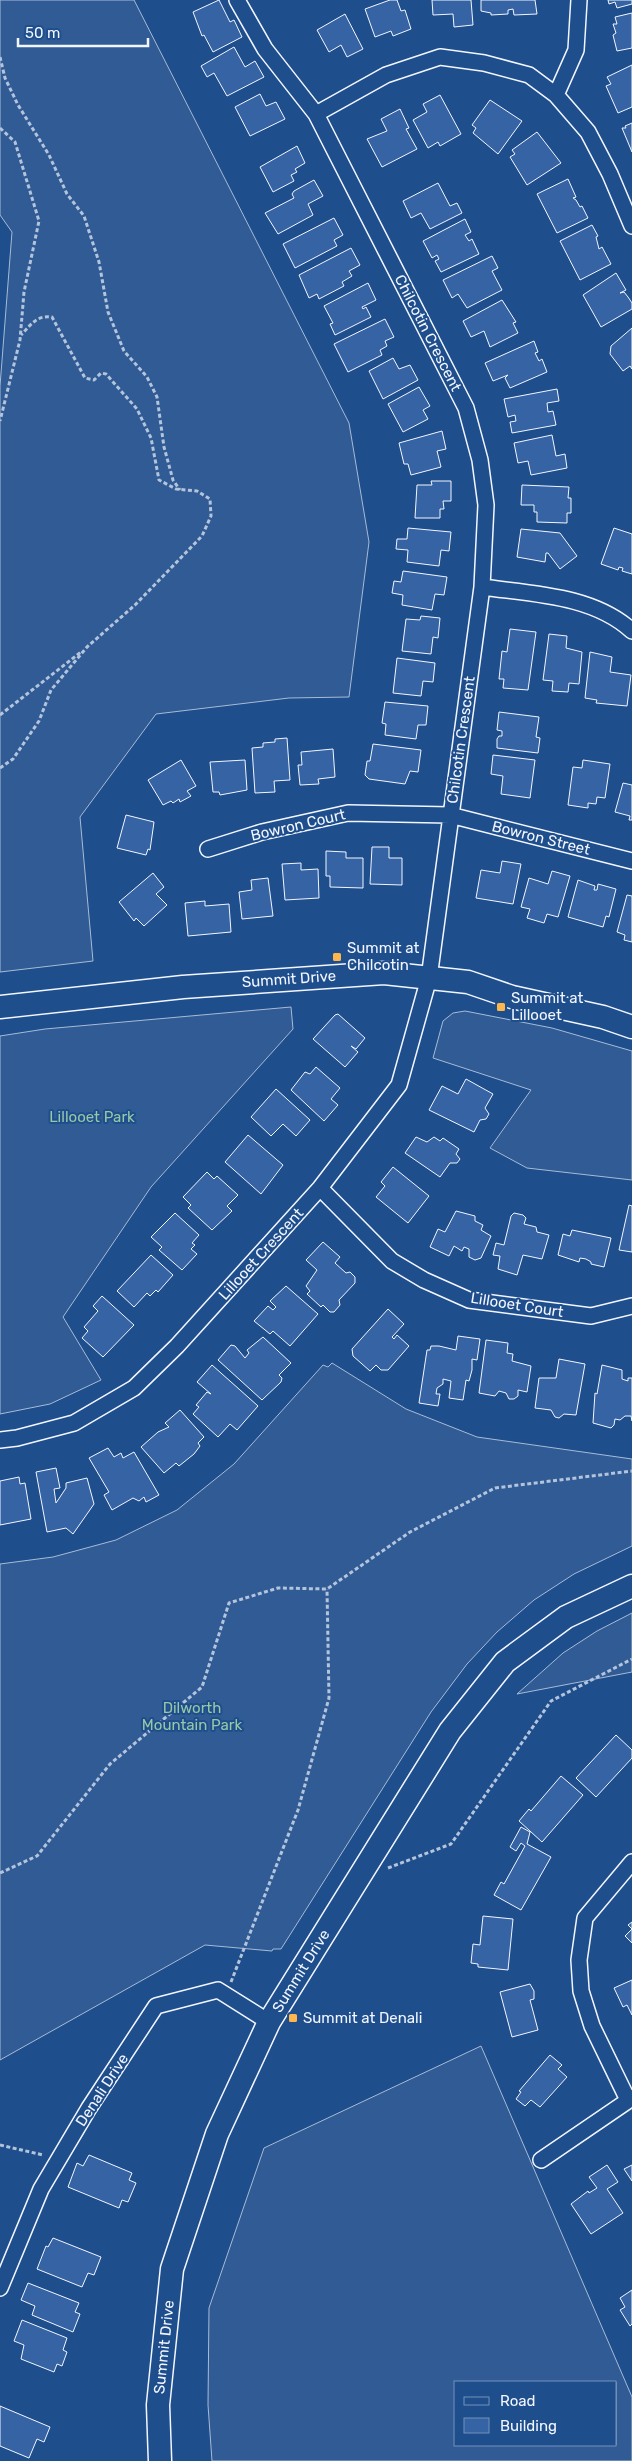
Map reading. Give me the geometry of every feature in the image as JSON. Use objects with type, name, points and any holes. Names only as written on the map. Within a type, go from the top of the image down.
[{"type":"street","name":"Chilcotin Crescent","points":[[237,0],[265,49],[316,114],[466,408],[480,460],[486,505],[482,587],[429,978]]},
{"type":"street","points":[[556,95],[576,50],[579,0]]},
{"type":"street","points":[[316,114],[386,75],[440,57],[484,63],[529,75],[556,95],[588,132],[610,174],[632,226]]},
{"type":"street","points":[[482,587],[586,604],[620,620],[632,631]]},
{"type":"street","name":"Bowron Court","points":[[208,849],[262,832],[348,813],[450,815]]},
{"type":"street","name":"Bowron Street","points":[[450,815],[632,861]]},
{"type":"street","name":"Summit Drive","points":[[0,1007],[183,987],[374,974],[468,982],[512,997],[604,1017],[632,1027]]},
{"type":"street","name":"Lillooet Crescent","points":[[0,1440],[17,1438],[74,1423],[134,1388],[177,1346],[320,1188],[399,1085],[429,978]]},
{"type":"street","name":"Lillooet Court","points":[[320,1188],[392,1261],[424,1280],[469,1300],[591,1316],[632,1306]]},
{"type":"street","name":"Summit Drive","points":[[160,2461],[158,2405],[172,2269],[217,2134],[269,2022],[450,1731],[505,1662],[566,1617],[632,1586]]},
{"type":"street","points":[[541,2160],[630,2099],[592,2026],[581,1991],[579,1960],[585,1918],[632,1862]]},
{"type":"street","name":"Denali Drive","points":[[0,2288],[41,2189],[156,2006],[218,1990],[269,2022]]},
{"type":"path","points":[[0,57],[5,78],[18,105],[49,155],[67,194],[84,216],[99,262],[108,312],[124,351],[147,377],[157,397],[164,447],[173,480],[180,490]]},
{"type":"path","points":[[0,128],[16,142],[39,221],[24,292],[21,335],[0,421]]},
{"type":"path","points":[[0,715],[87,647],[135,605],[202,536],[211,516],[210,499],[197,491],[180,490],[159,480],[151,438],[137,409],[106,374],[101,373],[94,380],[85,378],[52,317],[42,316],[33,321],[21,335]]},
{"type":"path","points":[[0,768],[13,759],[39,721],[51,690],[87,647]]},
{"type":"path","points":[[0,1873],[37,1856],[110,1764],[202,1687],[229,1603],[278,1588],[327,1589],[410,1532],[495,1488],[632,1471]]},
{"type":"path","points":[[226,1995],[254,1928],[298,1810],[329,1698],[327,1589]]},
{"type":"path","points":[[357,1880],[451,1844],[551,1701],[632,1659]]},
{"type":"path","points":[[0,2145],[59,2158]]},
{"type":"shaded area","points":[[0,0],[134,0],[349,423],[369,542],[349,697],[289,698],[156,714],[80,817],[93,961],[0,972],[0,386],[12,232],[0,215]]},
{"type":"shaded area","name":"Lillooet Park","points":[[291,1007],[293,1029],[151,1187],[63,1317],[101,1380],[50,1404],[0,1414],[0,1036],[45,1029]]},
{"type":"shaded area","points":[[465,1011],[552,1028],[632,1051],[632,1180],[527,1168],[490,1148],[531,1090],[433,1058],[443,1021],[453,1013]]},
{"type":"shaded area","name":"Dilworth Mountain Park","points":[[332,1363],[406,1409],[477,1437],[632,1459],[632,1546],[574,1574],[534,1600],[497,1632],[467,1664],[431,1712],[281,1949],[273,1949],[272,1951],[205,1945],[0,2060],[0,1564],[53,1557],[116,1540],[177,1510],[234,1464],[323,1365],[328,1367]]},
{"type":"shaded area","points":[[632,1613],[632,1672],[517,1694],[563,1653],[597,1631]]},
{"type":"shaded area","points":[[481,2046],[632,2397],[632,2461],[212,2461],[208,2405],[209,2308],[264,2148]]},
{"type":"building","points":[[219,0],[230,22],[234,20],[242,37],[213,52],[204,35],[202,36],[193,12]]},
{"type":"building","points":[[390,0],[397,0],[401,11],[405,10],[411,29],[393,36],[391,31],[375,37],[365,9]]},
{"type":"building","points":[[432,0],[471,0],[473,25],[454,27],[453,14],[433,15]]},
{"type":"building","points":[[481,0],[535,0],[537,14],[514,15],[513,9],[508,10],[508,14],[491,15],[491,13],[481,11]]},
{"type":"building","points":[[608,0],[632,0],[632,4],[617,8],[615,2],[609,4]]},
{"type":"building","points":[[632,13],[632,48],[617,51],[613,35],[616,33],[613,24],[617,24],[615,17]]},
{"type":"building","points":[[345,14],[363,49],[347,57],[341,45],[329,52],[317,30]]},
{"type":"building","points":[[234,47],[245,67],[255,61],[264,77],[227,96],[214,73],[207,77],[201,66]]},
{"type":"building","points":[[632,65],[632,107],[618,113],[606,86],[611,84],[607,77]]},
{"type":"building","points":[[260,94],[266,106],[276,102],[285,119],[250,136],[235,107]]},
{"type":"building","points":[[440,95],[461,134],[440,146],[438,142],[428,148],[413,120],[427,112],[423,104]]},
{"type":"building","points":[[490,100],[522,121],[498,154],[473,133],[476,128],[472,125]]},
{"type":"building","points":[[400,109],[409,128],[406,129],[417,149],[382,167],[367,139],[387,131],[381,119]]},
{"type":"building","points":[[632,123],[632,152],[622,128],[626,128],[625,126]]},
{"type":"building","points":[[537,132],[561,163],[527,185],[510,157],[515,154],[512,150]]},
{"type":"building","points":[[297,146],[305,163],[295,169],[297,172],[291,175],[294,181],[273,192],[260,167]]},
{"type":"building","points":[[568,179],[576,197],[573,198],[580,207],[582,206],[588,218],[557,233],[537,194]]},
{"type":"building","points":[[314,180],[323,196],[308,204],[313,215],[278,234],[265,213],[294,198],[292,194],[294,191]]},
{"type":"building","points":[[438,183],[450,206],[457,203],[462,213],[430,229],[421,213],[411,218],[403,201]]},
{"type":"building","points":[[334,218],[343,235],[334,240],[337,246],[295,268],[283,244]]},
{"type":"building","points":[[465,219],[471,232],[465,235],[469,241],[472,239],[479,254],[441,272],[435,261],[439,259],[437,255],[432,258],[423,241]]},
{"type":"building","points":[[592,225],[598,236],[596,237],[599,249],[602,247],[611,264],[580,280],[560,241]]},
{"type":"building","points":[[351,248],[360,265],[349,271],[352,276],[342,282],[344,286],[319,299],[317,294],[309,298],[299,275]]},
{"type":"building","points":[[492,256],[498,268],[492,271],[502,290],[467,308],[458,294],[452,298],[443,280]]},
{"type":"building","points":[[616,273],[626,290],[620,293],[624,292],[628,297],[632,303],[632,309],[601,327],[583,295]]},
{"type":"building","points":[[368,283],[376,300],[362,307],[363,309],[366,307],[371,317],[335,335],[330,324],[333,323],[324,306]]},
{"type":"building","points":[[502,300],[516,322],[513,323],[518,333],[490,347],[484,331],[471,337],[463,321]]},
{"type":"building","points":[[385,319],[394,337],[385,341],[387,346],[380,350],[382,355],[348,372],[334,344]]},
{"type":"building","points":[[632,328],[632,369],[630,366],[623,371],[610,354],[611,346]]},
{"type":"building","points":[[534,341],[538,352],[535,353],[539,361],[542,359],[547,372],[510,388],[505,378],[508,375],[493,381],[485,363]]},
{"type":"building","points":[[393,358],[399,369],[410,365],[418,380],[383,399],[369,371]]},
{"type":"building","points":[[419,387],[430,406],[423,410],[428,419],[403,432],[388,404]]},
{"type":"building","points":[[557,389],[559,401],[547,403],[548,412],[553,411],[556,425],[512,433],[510,422],[516,421],[515,415],[508,417],[504,399]]},
{"type":"building","points":[[442,431],[446,449],[437,451],[441,467],[411,475],[408,464],[404,464],[399,443]]},
{"type":"building","points":[[552,435],[556,456],[565,454],[567,468],[531,475],[528,461],[518,463],[514,443]]},
{"type":"building","points":[[431,481],[451,481],[451,501],[443,501],[444,509],[440,509],[440,518],[415,518],[417,485],[432,485]]},
{"type":"building","points":[[522,485],[569,487],[568,498],[571,498],[571,513],[567,513],[567,523],[537,522],[537,512],[534,512],[534,505],[521,505]]},
{"type":"building","points":[[408,528],[451,532],[449,551],[441,550],[439,566],[407,562],[408,550],[396,549],[397,539],[407,539]]},
{"type":"building","points":[[614,528],[632,534],[632,574],[622,571],[623,568],[619,567],[618,570],[601,564]]},
{"type":"building","points":[[521,529],[560,533],[577,556],[560,569],[548,553],[546,553],[545,562],[517,557]]},
{"type":"building","points":[[403,571],[447,577],[444,595],[435,594],[432,610],[402,605],[403,595],[392,593],[394,581],[401,582]]},
{"type":"building","points":[[421,616],[440,618],[438,638],[433,637],[431,654],[402,651],[406,619],[420,620]]},
{"type":"building","points":[[510,629],[536,632],[528,690],[503,688],[504,679],[499,679],[502,651],[507,652]]},
{"type":"building","points":[[549,634],[567,636],[566,648],[582,652],[579,684],[569,683],[568,692],[552,691],[553,681],[543,680]]},
{"type":"building","points":[[590,652],[612,657],[610,672],[631,675],[627,706],[596,703],[597,700],[585,698]]},
{"type":"building","points":[[397,658],[435,663],[433,682],[423,681],[421,696],[393,693]]},
{"type":"building","points":[[385,702],[428,706],[426,725],[418,725],[416,739],[385,735],[386,724],[382,723]]},
{"type":"building","points":[[499,712],[539,717],[536,737],[540,738],[538,753],[497,748],[497,739],[499,736],[502,736],[502,731],[497,730]]},
{"type":"building","points":[[287,738],[290,780],[274,781],[275,792],[255,793],[252,748],[263,747],[263,743],[275,742],[275,739]]},
{"type":"building","points":[[373,744],[421,750],[418,772],[410,771],[405,784],[369,779],[365,775],[367,761],[370,761]]},
{"type":"building","points":[[333,749],[335,777],[318,779],[319,784],[300,785],[298,765],[302,765],[301,752]]},
{"type":"building","points":[[493,755],[535,760],[530,798],[501,794],[503,776],[491,774]]},
{"type":"building","points":[[181,760],[196,786],[187,791],[191,796],[180,802],[179,799],[173,803],[171,801],[163,805],[148,780]]},
{"type":"building","points":[[245,760],[247,790],[220,795],[219,792],[213,792],[210,762]]},
{"type":"building","points":[[583,760],[610,764],[605,798],[597,797],[596,804],[588,803],[588,808],[568,805],[573,767],[582,768]]},
{"type":"building","points":[[623,783],[632,785],[632,820],[629,820],[630,816],[615,812]]},
{"type":"building","points":[[126,815],[154,822],[150,850],[148,849],[146,855],[117,848]]},
{"type":"building","points":[[372,847],[389,847],[389,858],[402,858],[402,885],[370,884]]},
{"type":"building","points":[[326,851],[346,852],[346,858],[363,858],[363,888],[330,887],[330,876],[326,876]]},
{"type":"building","points":[[502,861],[521,864],[513,904],[476,898],[481,870],[500,873]]},
{"type":"building","points":[[301,863],[301,870],[318,869],[319,898],[285,900],[282,864]]},
{"type":"building","points":[[552,871],[570,876],[558,917],[547,914],[544,923],[527,918],[530,909],[521,907],[529,878],[548,884]]},
{"type":"building","points":[[153,873],[164,887],[156,894],[167,905],[144,926],[136,918],[134,921],[119,902]]},
{"type":"building","points":[[268,878],[273,916],[242,919],[239,892],[252,890],[251,880]]},
{"type":"building","points":[[578,880],[595,886],[594,890],[597,890],[598,884],[616,889],[609,917],[606,916],[603,927],[568,917]]},
{"type":"building","points":[[627,895],[632,896],[632,942],[624,940],[625,935],[617,932]]},
{"type":"building","points":[[205,901],[205,906],[229,904],[231,932],[188,936],[185,903]]},
{"type":"building","points":[[338,1014],[365,1038],[356,1049],[351,1046],[358,1052],[345,1067],[313,1039]]},
{"type":"building","points":[[316,1067],[340,1088],[331,1099],[338,1105],[324,1121],[291,1090],[305,1072],[310,1074]]},
{"type":"building","points":[[466,1079],[493,1094],[485,1108],[489,1114],[486,1119],[480,1120],[474,1132],[429,1110],[442,1086],[458,1094]]},
{"type":"building","points":[[276,1089],[310,1120],[296,1136],[283,1124],[271,1136],[251,1117]]},
{"type":"building","points":[[248,1135],[283,1165],[261,1194],[225,1162]]},
{"type":"building","points":[[416,1137],[427,1142],[434,1137],[440,1141],[443,1138],[459,1149],[456,1154],[460,1159],[457,1163],[450,1163],[440,1177],[405,1153]]},
{"type":"building","points":[[393,1167],[429,1196],[408,1223],[376,1197],[385,1186],[381,1182]]},
{"type":"building","points":[[207,1172],[214,1179],[217,1176],[238,1195],[227,1206],[232,1211],[212,1230],[188,1208],[191,1205],[183,1197]]},
{"type":"building","points":[[629,1205],[632,1206],[632,1252],[619,1250]]},
{"type":"building","points":[[456,1211],[475,1216],[475,1221],[483,1225],[481,1230],[491,1236],[481,1258],[475,1260],[469,1257],[469,1249],[464,1247],[462,1251],[454,1246],[449,1256],[430,1247],[438,1229],[445,1232]]},
{"type":"building","points":[[175,1213],[199,1235],[192,1243],[195,1245],[191,1249],[197,1254],[182,1270],[159,1250],[162,1247],[151,1237]]},
{"type":"building","points":[[514,1213],[523,1215],[526,1218],[524,1224],[536,1227],[537,1232],[549,1235],[542,1259],[523,1255],[517,1275],[498,1269],[500,1256],[493,1255],[496,1243],[504,1245],[511,1216]]},
{"type":"building","points":[[572,1230],[611,1238],[604,1267],[591,1264],[586,1259],[580,1258],[579,1262],[558,1255],[563,1234],[570,1236]]},
{"type":"building","points":[[323,1242],[340,1257],[335,1263],[346,1273],[350,1272],[355,1277],[355,1283],[339,1300],[340,1305],[334,1312],[330,1312],[323,1305],[321,1307],[307,1294],[310,1291],[306,1286],[317,1270],[306,1260]]},
{"type":"building","points":[[151,1255],[173,1275],[158,1292],[156,1290],[150,1296],[147,1293],[134,1307],[117,1291]]},
{"type":"building","points":[[286,1286],[318,1314],[290,1346],[273,1331],[270,1334],[254,1321],[268,1306],[273,1310],[276,1307],[270,1301]]},
{"type":"building","points":[[102,1296],[134,1325],[103,1357],[82,1338],[88,1331],[84,1327],[98,1311],[93,1306]]},
{"type":"building","points":[[388,1309],[404,1324],[392,1337],[394,1339],[397,1335],[409,1346],[388,1370],[381,1370],[376,1365],[370,1371],[353,1356],[352,1349]]},
{"type":"building","points":[[458,1336],[480,1339],[477,1360],[472,1359],[472,1370],[469,1381],[466,1380],[463,1400],[449,1398],[451,1381],[443,1379],[443,1384],[437,1388],[436,1394],[440,1394],[438,1406],[419,1403],[427,1350],[430,1350],[431,1346],[439,1346],[456,1350]]},
{"type":"building","points":[[263,1337],[291,1363],[279,1375],[282,1378],[281,1382],[262,1400],[218,1360],[231,1345],[235,1346],[245,1358],[249,1353],[247,1350]]},
{"type":"building","points":[[486,1340],[508,1343],[507,1353],[513,1354],[512,1361],[531,1366],[527,1392],[518,1390],[518,1396],[514,1399],[509,1399],[506,1393],[499,1391],[495,1396],[479,1393]]},
{"type":"building","points":[[559,1359],[585,1364],[576,1415],[564,1414],[559,1418],[555,1417],[551,1410],[535,1408],[539,1378],[556,1378]]},
{"type":"building","points":[[212,1365],[258,1406],[237,1430],[230,1424],[218,1437],[193,1414],[199,1407],[196,1405],[207,1392],[211,1394],[197,1382]]},
{"type":"building","points":[[602,1365],[622,1370],[622,1379],[628,1381],[628,1378],[632,1378],[632,1421],[631,1416],[625,1416],[620,1420],[615,1419],[614,1425],[611,1428],[593,1423],[595,1393],[597,1394]]},
{"type":"building","points":[[180,1410],[204,1437],[198,1443],[200,1446],[194,1454],[179,1466],[176,1463],[164,1473],[141,1447],[158,1432],[169,1427],[165,1423]]},
{"type":"building","points":[[108,1448],[114,1457],[121,1453],[123,1458],[134,1452],[159,1495],[146,1502],[144,1497],[139,1501],[133,1498],[112,1510],[104,1495],[109,1492],[89,1458]]},
{"type":"building","points":[[56,1468],[60,1488],[54,1489],[56,1503],[66,1488],[66,1483],[87,1478],[94,1504],[73,1534],[66,1528],[47,1532],[36,1472]]},
{"type":"building","points":[[19,1477],[20,1484],[25,1483],[31,1519],[0,1525],[0,1481]]},
{"type":"building","points":[[616,1735],[632,1750],[632,1758],[596,1797],[576,1778]]},
{"type":"building","points":[[561,1776],[583,1795],[542,1842],[519,1821],[529,1809],[531,1811]]},
{"type":"building","points":[[521,1827],[530,1832],[527,1844],[551,1857],[521,1910],[494,1895],[501,1882],[504,1884],[525,1846],[521,1843],[516,1851],[510,1847]]},
{"type":"building","points":[[483,1916],[513,1919],[508,1970],[478,1967],[478,1964],[471,1963],[473,1944],[480,1945]]},
{"type":"building","points":[[632,1929],[632,1943],[625,1936]]},
{"type":"building","points":[[632,1980],[632,2015],[627,2005],[623,2007],[614,1988]]},
{"type":"building","points":[[530,1984],[534,1991],[534,1999],[530,2000],[538,2030],[512,2037],[500,1992]]},
{"type":"building","points":[[550,2055],[562,2065],[558,2069],[567,2077],[540,2107],[531,2100],[525,2106],[516,2099],[521,2092],[519,2091]]},
{"type":"building","points":[[89,2155],[132,2173],[129,2180],[136,2183],[128,2202],[122,2200],[119,2208],[68,2187],[77,2163],[83,2166]]},
{"type":"building","points":[[607,2165],[618,2182],[607,2189],[623,2213],[591,2234],[571,2204],[588,2191],[589,2193],[597,2188],[589,2177]]},
{"type":"building","points":[[632,2165],[632,2181],[624,2169]]},
{"type":"building","points":[[53,2238],[101,2257],[94,2275],[88,2273],[82,2287],[37,2269],[46,2246],[48,2247]]},
{"type":"building","points":[[28,2283],[79,2303],[75,2312],[80,2314],[73,2332],[32,2315],[35,2306],[21,2300]]},
{"type":"building","points":[[632,2290],[632,2324],[630,2326],[620,2310],[625,2307],[620,2298]]},
{"type":"building","points":[[22,2320],[67,2338],[63,2350],[67,2352],[62,2366],[57,2364],[54,2372],[21,2359],[24,2345],[14,2341]]},
{"type":"building","points":[[0,2406],[50,2427],[44,2442],[37,2439],[29,2458],[0,2446]]},
{"type":"place","name":"Summit at Chilcotin","points":[[337,957]]},
{"type":"place","name":"Summit at Lillooet","points":[[501,1007]]},
{"type":"place","name":"Summit at Denali","points":[[293,2018]]}]
